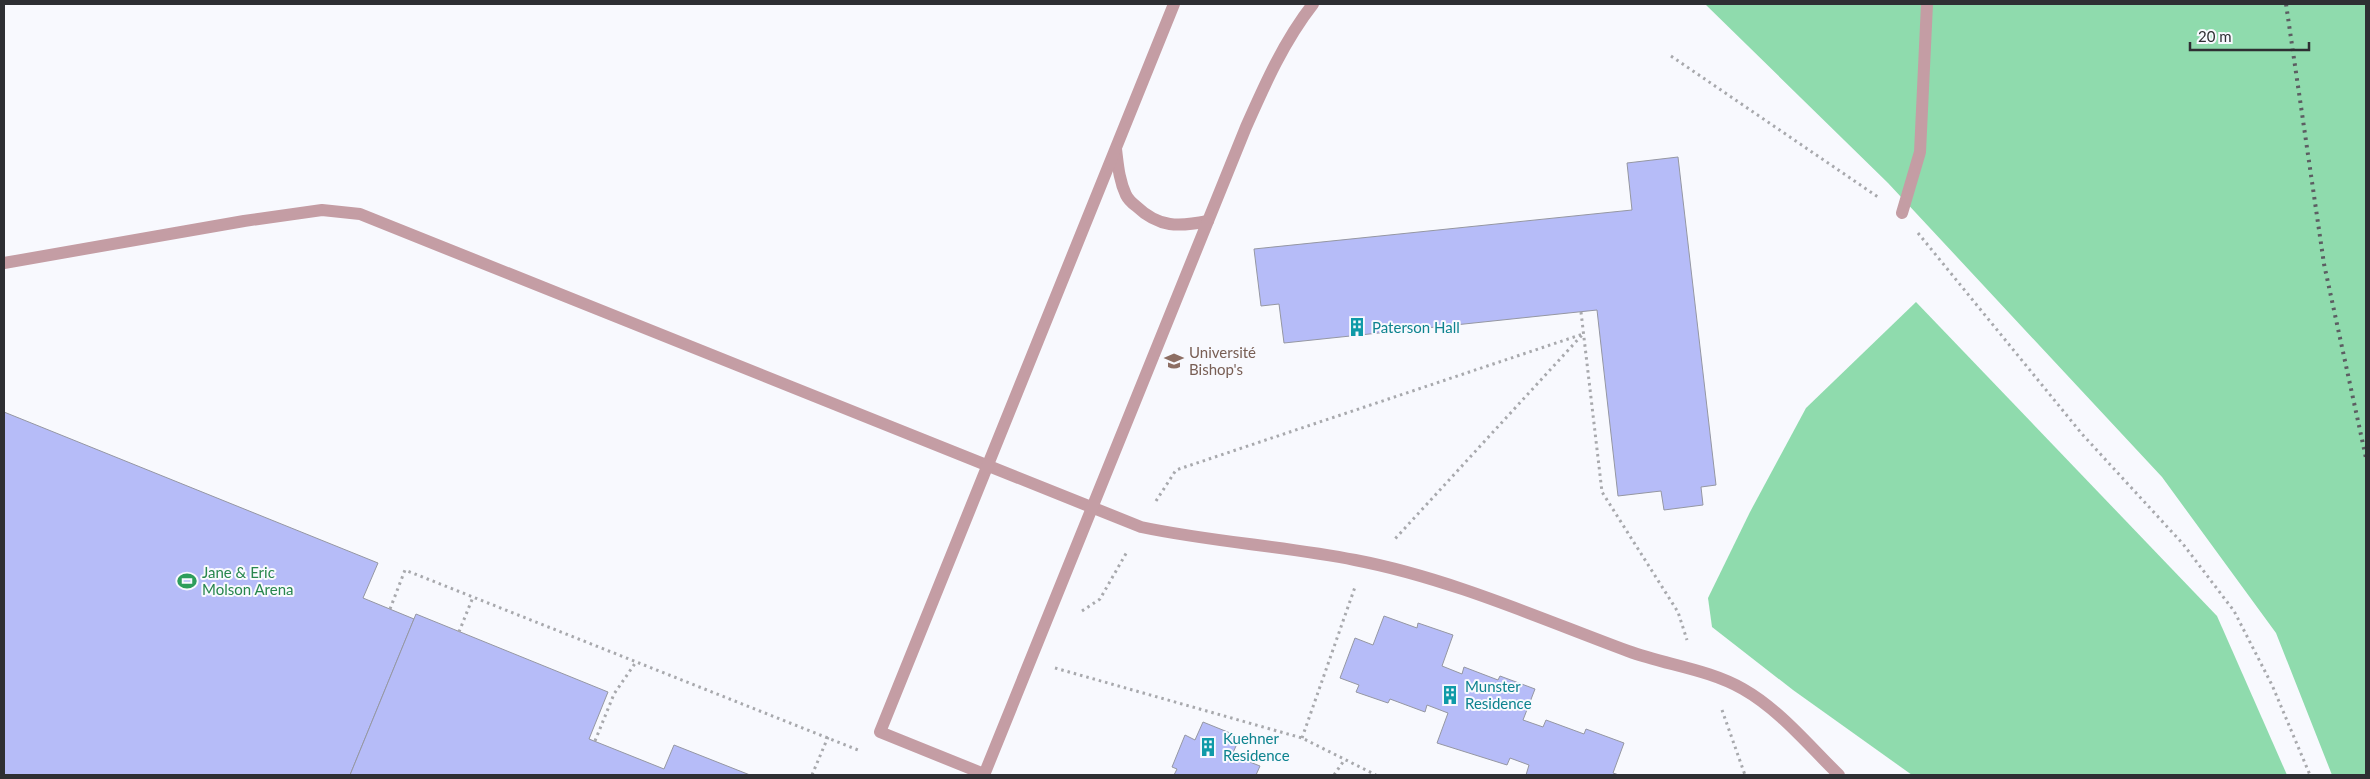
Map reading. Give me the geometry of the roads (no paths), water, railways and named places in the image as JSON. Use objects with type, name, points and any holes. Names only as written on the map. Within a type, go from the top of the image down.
[{"type":"lane","points":[[1174,4],[880,732],[984,775],[1246,127],[1298,23],[1313,4]]},
{"type":"lane","points":[[1902,213],[1920,152],[1927,4]]},
{"type":"lane","points":[[1116,148],[1119,174],[1126,197],[1143,213],[1161,223],[1182,226],[1208,221]]},
{"type":"lane","points":[[4,263],[244,221],[322,210],[360,214],[1092,509],[1141,527],[1193,538],[1355,560],[1416,575],[1494,600],[1643,656],[1698,671],[1743,689],[1767,705],[1839,775]]},
{"type":"railway","points":[[2286,4],[2324,264],[2366,458]]},
{"type":"place","name":"Paterson Hall","points":[[1357,327]]},
{"type":"place","name":"Université Bishop's","points":[[1174,361]]},
{"type":"place","name":"Jane & Eric Molson Arena","points":[[187,581]]},
{"type":"place","name":"Munster Residence","points":[[1450,695]]},
{"type":"place","name":"Kuehner Residence","points":[[1208,747]]}]
